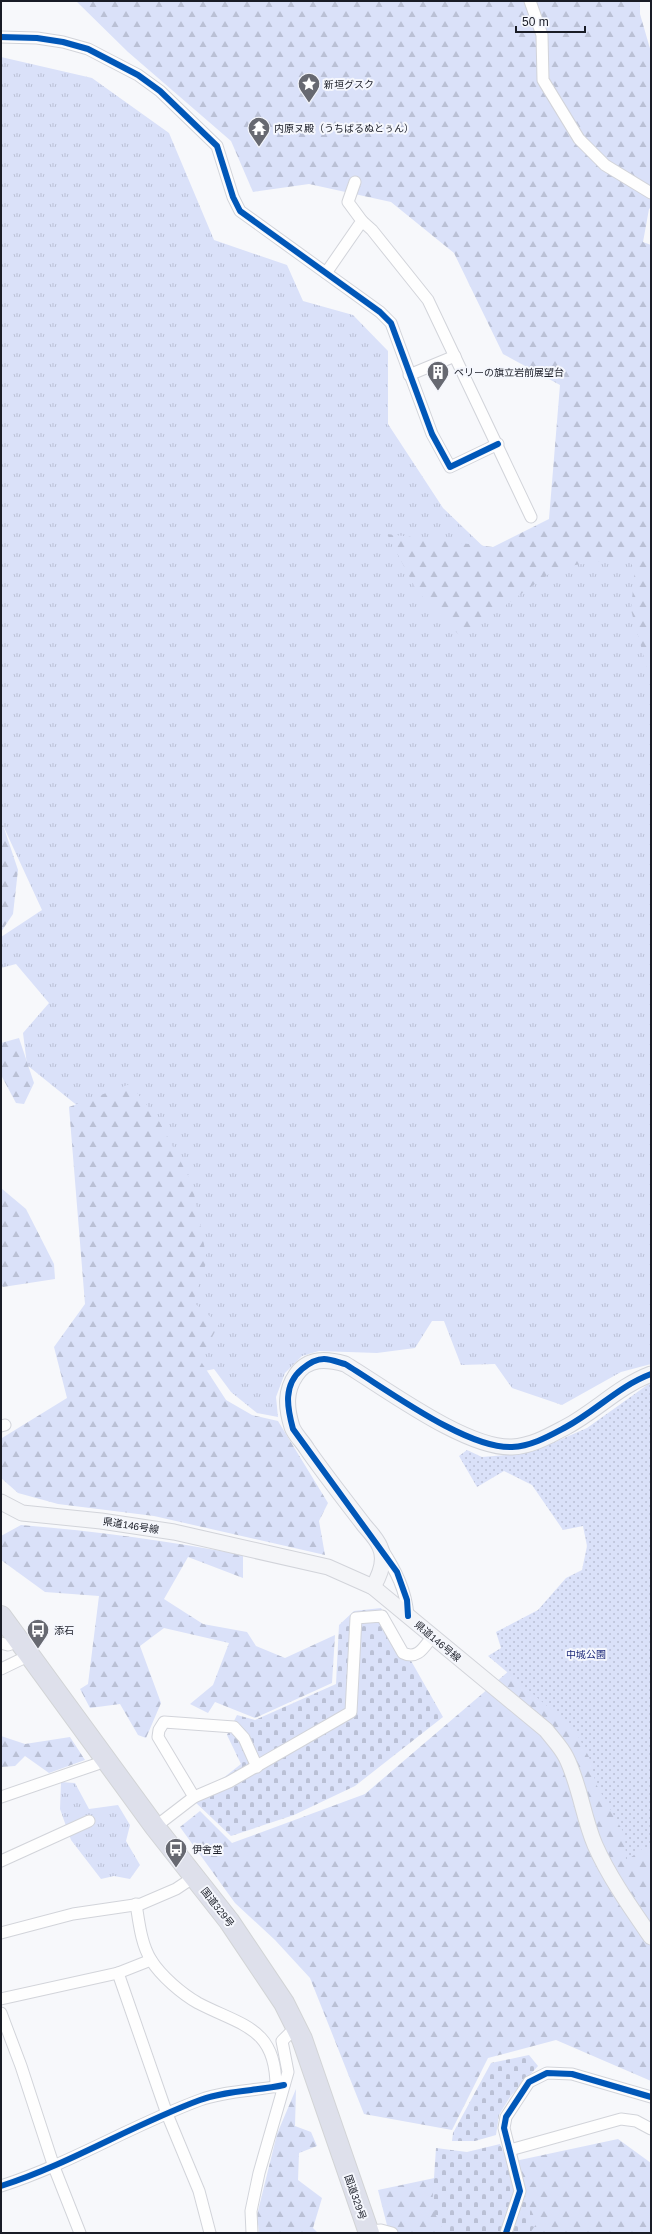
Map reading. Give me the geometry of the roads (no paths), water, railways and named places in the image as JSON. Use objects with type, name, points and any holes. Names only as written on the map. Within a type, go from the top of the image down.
[{"type":"highway","name":"国道329号","points":[[1,1616],[17,1646],[106,1758],[154,1826],[254,1957],[284,2003],[296,2027],[312,2069],[368,2232]]},
{"type":"main road","points":[[373,1586],[379,1577],[382,1566],[381,1547],[320,1468],[293,1429],[288,1410],[287,1396],[290,1384],[297,1373],[305,1366],[314,1361],[325,1359],[345,1364],[456,1432],[488,1444],[512,1447],[534,1443],[568,1426],[633,1381],[651,1374]]},
{"type":"main road","name":"県道146号線","points":[[1,1502],[22,1513],[138,1526],[249,1548],[328,1567],[373,1586],[546,1730],[566,1757],[596,1845],[621,1893],[651,1937]]},
{"type":"street","points":[[530,1],[542,35],[543,80],[579,139],[605,165],[651,193]]},
{"type":"street","points":[[1,36],[37,38],[76,45],[111,60],[138,75],[160,91],[217,146],[233,197],[240,212],[380,312],[391,323],[432,434],[450,467],[498,444]]},
{"type":"street","points":[[355,182],[348,202],[428,300],[498,444],[531,517]]},
{"type":"street","points":[[326,273],[362,221]]},
{"type":"street","points":[[409,375],[455,356]]},
{"type":"street","points":[[381,1547],[397,1572],[407,1600],[408,1616]]},
{"type":"street","points":[[154,1826],[194,1797],[229,1782],[257,1767],[351,1712],[356,1618],[382,1616],[403,1653],[409,1656],[414,1656],[420,1652],[432,1636]]},
{"type":"street","points":[[1,1669],[17,1646]]},
{"type":"street","points":[[194,1797],[158,1736],[159,1730],[164,1722],[234,1727],[244,1738],[257,1767]]},
{"type":"street","points":[[1,1796],[97,1764],[106,1758]]},
{"type":"street","points":[[1,1861],[89,1821]]},
{"type":"street","points":[[1,1933],[72,1914],[136,1904],[176,1888],[194,1877]]},
{"type":"street","points":[[136,1904],[142,1939],[151,1960],[182,1992],[197,2002],[244,2024],[257,2034],[267,2044],[280,2086]]},
{"type":"street","points":[[1,1999],[118,1973],[151,1960]]},
{"type":"street","points":[[118,1973],[167,2114],[199,2191],[210,2233]]},
{"type":"street","points":[[1,2013],[21,2066],[54,2167],[80,2233]]},
{"type":"street","points":[[252,2233],[251,2211],[259,2173],[280,2086],[288,2072],[282,2041],[296,2027]]},
{"type":"street","points":[[506,2233],[520,2191],[504,2128],[506,2117],[529,2082],[547,2073],[572,2074],[651,2097]]},
{"type":"street","points":[[1,2186],[54,2167],[202,2099],[250,2089],[280,2086]]},
{"type":"street","points":[[510,2150],[621,2119],[636,2121],[651,2129]]},
{"type":"street","points":[[368,2232],[381,2230],[392,2233]]},
{"type":"place","name":"新垣グスク","points":[[309,104]]},
{"type":"place","name":"内原ヌ殿（うちばるぬとぅん）","points":[[259,148]]},
{"type":"place","name":"ペリーの旗立岩前展望台","points":[[438,392]]},
{"type":"place","name":"添石","points":[[38,1650]]},
{"type":"place","name":"伊舎堂","points":[[176,1868]]},
{"type":"park label","name":"中城公園","points":[[586,1654]]}]
